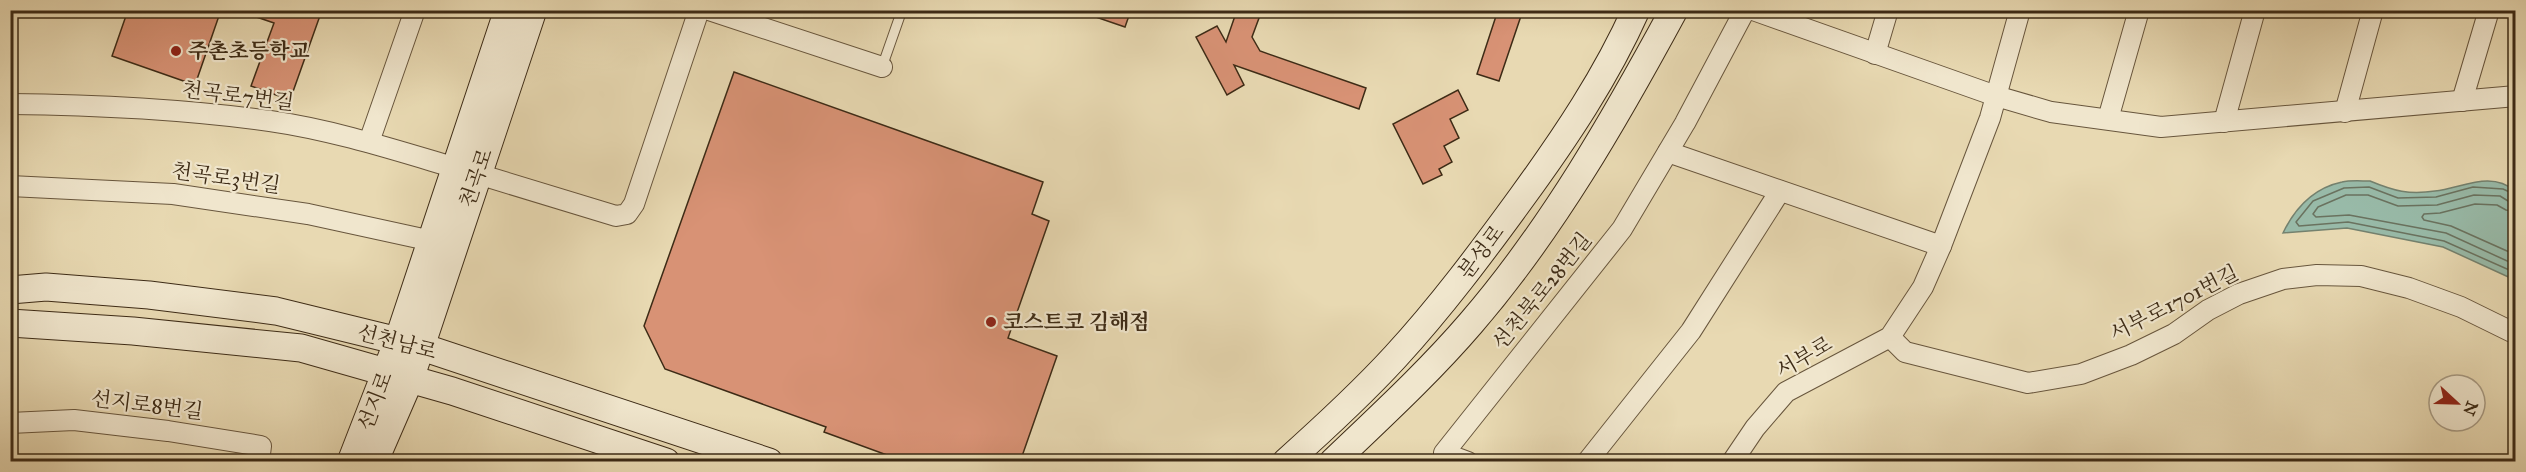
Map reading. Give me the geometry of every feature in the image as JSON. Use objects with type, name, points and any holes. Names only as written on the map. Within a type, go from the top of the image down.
[{"type":"main road","name":"천곡로","points":[[409,344],[432,241],[467,171],[508,10]]},
{"type":"main road","name":"천곡로","points":[[409,344],[467,171],[532,10]]},
{"type":"main road","name":"분성로","points":[[1286,462],[1393,359],[1439,308],[1489,243],[1588,100],[1636,10]]},
{"type":"main road","name":"분성로","points":[[1333,462],[1394,404],[1472,323],[1540,233],[1619,110],[1674,10]]},
{"type":"main road","name":"선천남로","points":[[10,290],[46,287],[149,295],[276,311],[409,344],[769,462]]},
{"type":"main road","name":"선천남로","points":[[10,323],[133,331],[301,348],[398,376],[666,462]]},
{"type":"main road","name":"선지로","points":[[374,462],[409,344]]},
{"type":"main road","name":"선지로","points":[[351,462],[398,376]]},
{"type":"street","points":[[369,142],[415,10]]},
{"type":"street","name":"천곡로7번길","points":[[10,104],[91,105],[271,121],[369,142],[616,216],[627,214],[634,204],[699,10]]},
{"type":"street","points":[[709,10],[882,67]]},
{"type":"street","name":"선천북로28번길","points":[[1468,462],[1444,453],[1622,229],[1668,152],[1745,10]]},
{"type":"street","points":[[1753,10],[1996,96],[2051,112],[2161,127],[2516,96]]},
{"type":"street","points":[[1875,54],[1888,10]]},
{"type":"street","points":[[1890,338],[1923,287],[1941,246],[1996,96],[2020,10]]},
{"type":"street","points":[[2108,119],[2139,10]]},
{"type":"street","points":[[2224,122],[2255,10]]},
{"type":"street","points":[[2345,112],[2373,10]]},
{"type":"street","points":[[2462,101],[2489,10]]},
{"type":"street","points":[[1668,152],[1941,246]]},
{"type":"street","name":"천곡로3번길","points":[[10,186],[173,194],[308,214],[432,241]]},
{"type":"street","points":[[1587,462],[1691,331],[1780,191]]},
{"type":"street","name":"서부로1701번길","points":[[1890,338],[1905,352],[2028,383],[2081,374],[2131,355],[2174,334],[2208,310],[2239,294],[2283,279],[2317,275],[2361,276],[2409,288],[2461,306],[2516,334]]},
{"type":"street","name":"서부로","points":[[1732,462],[1755,428],[1786,392],[1890,338]]},
{"type":"street","name":"선지로8번길","points":[[10,423],[74,420],[168,431],[261,446],[259,462]]},
{"type":"lane","points":[[882,67],[902,10]]},
{"type":"water","points":[[2345,181],[2370,181],[2394,190],[2409,192],[2435,191],[2486,181],[2506,185],[2515,191],[2515,280],[2443,247],[2347,228],[2283,233],[2293,215],[2314,194]]},
{"type":"building","points":[[128,10],[221,10],[195,85],[112,56]]},
{"type":"building","points":[[245,10],[322,10],[290,100],[251,86],[274,23],[245,13]]},
{"type":"building","points":[[1084,10],[1131,10],[1125,27],[1084,13]]},
{"type":"building","points":[[1237,10],[1262,10],[1252,37],[1260,51],[1366,88],[1359,109],[1234,65],[1244,85],[1227,95],[1196,37],[1217,26],[1226,42]]},
{"type":"building","points":[[1498,10],[1523,10],[1499,81],[1477,74]]},
{"type":"building","points":[[734,72],[1043,182],[1032,214],[1049,221],[1008,338],[1057,356],[1020,462],[906,462],[824,432],[826,427],[665,369],[644,326]]},
{"type":"building","points":[[1458,90],[1468,110],[1450,119],[1459,138],[1444,146],[1452,162],[1439,169],[1442,175],[1423,184],[1393,124]]},
{"type":"place","name":"주촌초등학교","points":[[176,51]]},
{"type":"place","name":"코스트코 김해점","points":[[991,322]]}]
